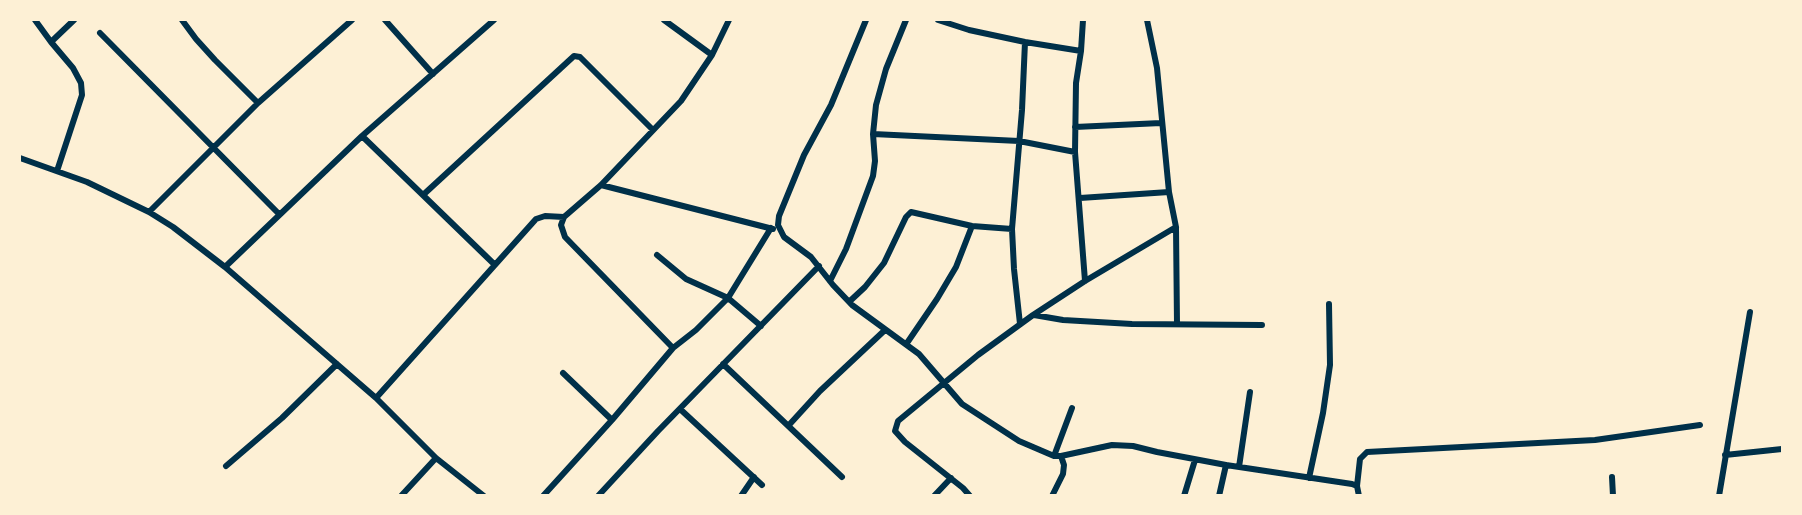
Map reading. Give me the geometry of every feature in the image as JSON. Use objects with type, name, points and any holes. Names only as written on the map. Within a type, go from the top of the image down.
[{"type":"street","points":[[35,20],[78,76],[82,95],[57,171]]},
{"type":"street","points":[[51,42],[74,20]]},
{"type":"street","points":[[182,20],[215,60],[258,103]]},
{"type":"street","points":[[148,212],[258,103],[352,20]]},
{"type":"street","points":[[385,20],[433,74]]},
{"type":"street","points":[[225,267],[362,136],[494,20]]},
{"type":"street","points":[[664,20],[712,55]]},
{"type":"street","points":[[673,348],[565,237],[561,228],[564,217],[601,184],[681,101],[712,55],[729,20]]},
{"type":"street","points":[[779,231],[779,216],[804,155],[831,105],[866,20]]},
{"type":"street","points":[[830,281],[846,249],[873,176],[876,161],[873,134],[876,105],[886,69],[906,20]]},
{"type":"street","points":[[938,20],[969,30],[1081,51]]},
{"type":"street","points":[[1083,20],[1076,83],[1075,152],[1085,281]]},
{"type":"street","points":[[1147,20],[1157,68],[1169,192],[1176,227],[1177,324]]},
{"type":"street","points":[[100,33],[279,214]]},
{"type":"street","points":[[1020,324],[1012,229],[1025,42]]},
{"type":"street","points":[[423,195],[574,56],[580,57],[652,130]]},
{"type":"street","points":[[1076,126],[1161,123]]},
{"type":"street","points":[[873,134],[1019,141],[1075,152]]},
{"type":"street","points":[[362,136],[495,265]]},
{"type":"street","points":[[20,158],[87,182],[173,227],[225,267],[376,398],[436,458],[484,495]]},
{"type":"street","points":[[601,184],[779,231],[811,257],[852,305],[919,354],[962,404],[1019,441],[1057,456],[1064,465],[1063,474],[1052,495]]},
{"type":"street","points":[[1080,198],[1169,192]]},
{"type":"street","points":[[850,301],[865,287],[884,263],[910,212],[972,226],[1012,229]]},
{"type":"street","points":[[376,398],[536,219],[545,216],[564,217]]},
{"type":"street","points":[[907,344],[956,267],[972,226]]},
{"type":"street","points":[[970,495],[897,434],[895,428],[898,421],[978,355],[1020,324],[1085,281],[1176,227]]},
{"type":"street","points":[[543,495],[612,420],[673,348],[696,330],[728,298],[771,228]]},
{"type":"street","points":[[657,255],[686,279],[728,298],[761,326]]},
{"type":"street","points":[[598,495],[819,266]]},
{"type":"street","points":[[1309,478],[1323,413],[1330,365],[1329,304]]},
{"type":"street","points":[[1719,495],[1750,312]]},
{"type":"street","points":[[1034,315],[1064,320],[1121,324],[1262,325]]},
{"type":"street","points":[[789,425],[820,391],[885,330]]},
{"type":"street","points":[[226,466],[282,418],[337,364]]},
{"type":"street","points":[[723,364],[842,477]]},
{"type":"street","points":[[563,373],[612,420]]},
{"type":"street","points":[[1239,467],[1250,392]]},
{"type":"street","points":[[1057,456],[1072,408]]},
{"type":"street","points":[[680,409],[762,485]]},
{"type":"street","points":[[1359,495],[1357,486],[1360,459],[1367,452],[1595,440],[1700,425]]},
{"type":"street","points":[[1057,456],[1112,446],[1133,446],[1195,460],[1357,486]]},
{"type":"street","points":[[1725,455],[1782,449]]},
{"type":"street","points":[[401,495],[436,458]]},
{"type":"street","points":[[1184,495],[1195,460]]},
{"type":"street","points":[[1219,495],[1226,465]]},
{"type":"street","points":[[741,495],[754,477]]},
{"type":"street","points":[[1612,477],[1613,495]]},
{"type":"street","points":[[934,495],[951,478]]}]
